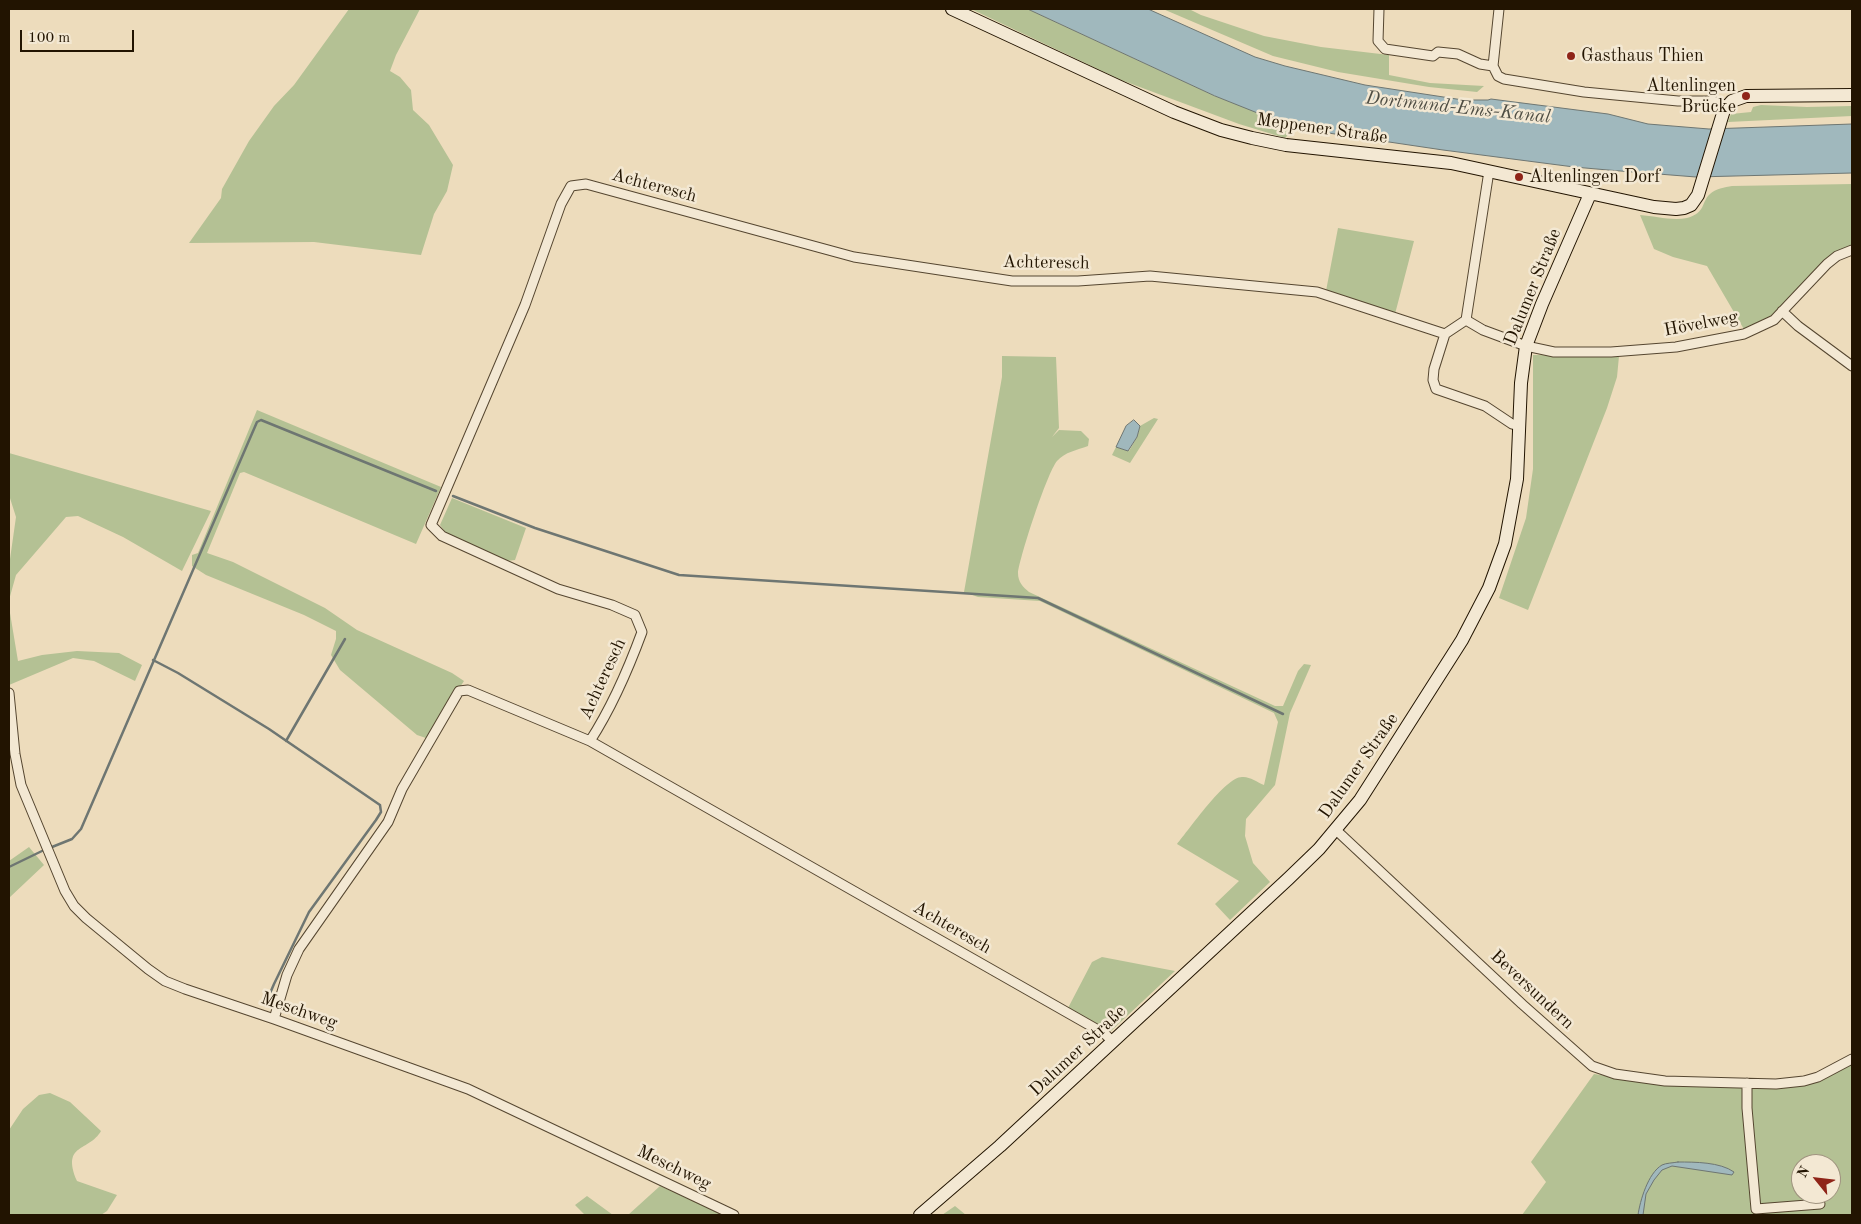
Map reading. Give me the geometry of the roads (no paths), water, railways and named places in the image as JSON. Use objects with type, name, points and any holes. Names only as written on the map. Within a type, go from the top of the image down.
[{"type":"main road","name":"Meppener Straße","points":[[952,9],[1174,112],[1221,130],[1286,145],[1451,163],[1654,207],[1676,209],[1691,205],[1700,190],[1724,111]]},
{"type":"main road","points":[[1724,111],[1732,101],[1746,96],[1852,95]]},
{"type":"main road","name":"Dalumer Straße","points":[[920,1215],[968,1176],[1288,879],[1336,830],[1378,774],[1462,640],[1480,607],[1502,552],[1517,479],[1521,383],[1526,346],[1542,304],[1590,194]]},
{"type":"street","points":[[1379,9],[1378,41],[1385,49],[1433,56],[1438,52],[1458,54],[1480,64],[1492,66]]},
{"type":"street","points":[[1499,9],[1492,66],[1498,76],[1504,79],[1584,92],[1650,99],[1714,101],[1724,111]]},
{"type":"street","points":[[1489,171],[1466,320],[1445,334],[1434,368],[1433,380],[1436,389],[1485,406],[1512,424],[1519,426]]},
{"type":"street","name":"Achteresch","points":[[590,741],[607,714],[633,657],[642,632],[634,615],[612,605],[558,589],[442,536],[431,525],[525,305],[561,204],[571,186],[586,184],[854,257],[1012,281],[1078,281],[1150,276],[1317,292],[1445,334]]},
{"type":"street","name":"Hövelweg","points":[[1526,346],[1554,352],[1621,352],[1676,347],[1744,334],[1774,320],[1827,264],[1837,256],[1852,250]]},
{"type":"street","points":[[1782,311],[1805,332],[1852,366]]},
{"type":"street","points":[[1466,320],[1483,330],[1526,346]]},
{"type":"street","name":"Achteresch","points":[[274,1019],[287,975],[299,949],[388,822],[402,789],[459,691],[468,690],[590,741],[1105,1034],[1113,1042]]},
{"type":"street","name":"Meschweg","points":[[9,693],[15,754],[21,785],[65,891],[74,906],[86,918],[148,969],[165,981],[185,989],[468,1088],[734,1215]]},
{"type":"street","name":"Beversundern","points":[[1336,830],[1522,1004],[1592,1066],[1615,1074],[1640,1078],[1685,1082],[1776,1084],[1804,1082],[1852,1059]]},
{"type":"street","points":[[1747,1083],[1747,1108],[1756,1209],[1820,1204]]},
{"type":"water","name":"Dortmund-Ems-Kanal","points":[[1028,9],[1148,9],[1255,57],[1285,66],[1365,85],[1463,100],[1491,99],[1608,114],[1648,124],[1709,129],[1852,124],[1852,173],[1696,177],[1574,167],[1308,130],[1280,122],[1215,96]]},
{"type":"water","points":[[1134,420],[1140,426],[1137,437],[1128,451],[1116,447],[1126,426]]},
{"type":"water","points":[[1678,1162],[1715,1164],[1734,1172],[1732,1175],[1672,1166],[1662,1170],[1646,1194],[1643,1215],[1638,1215],[1643,1195],[1653,1174],[1662,1165]]},
{"type":"waterway","points":[[52,847],[72,839],[81,829],[257,422],[261,420],[436,491]]},
{"type":"waterway","points":[[453,496],[535,528],[679,575],[1038,598],[1283,714]]},
{"type":"waterway","points":[[286,741],[345,639]]},
{"type":"waterway","points":[[153,660],[178,673],[269,729],[380,805],[381,812],[376,820],[309,912],[265,1005]]},
{"type":"waterway","points":[[9,867],[42,851]]},
{"type":"place","name":"Gasthaus Thien","points":[[1571,56]]},
{"type":"place","name":"Altenlingen Brücke","points":[[1746,96]]},
{"type":"place","name":"Altenlingen Dorf","points":[[1519,177]]}]
